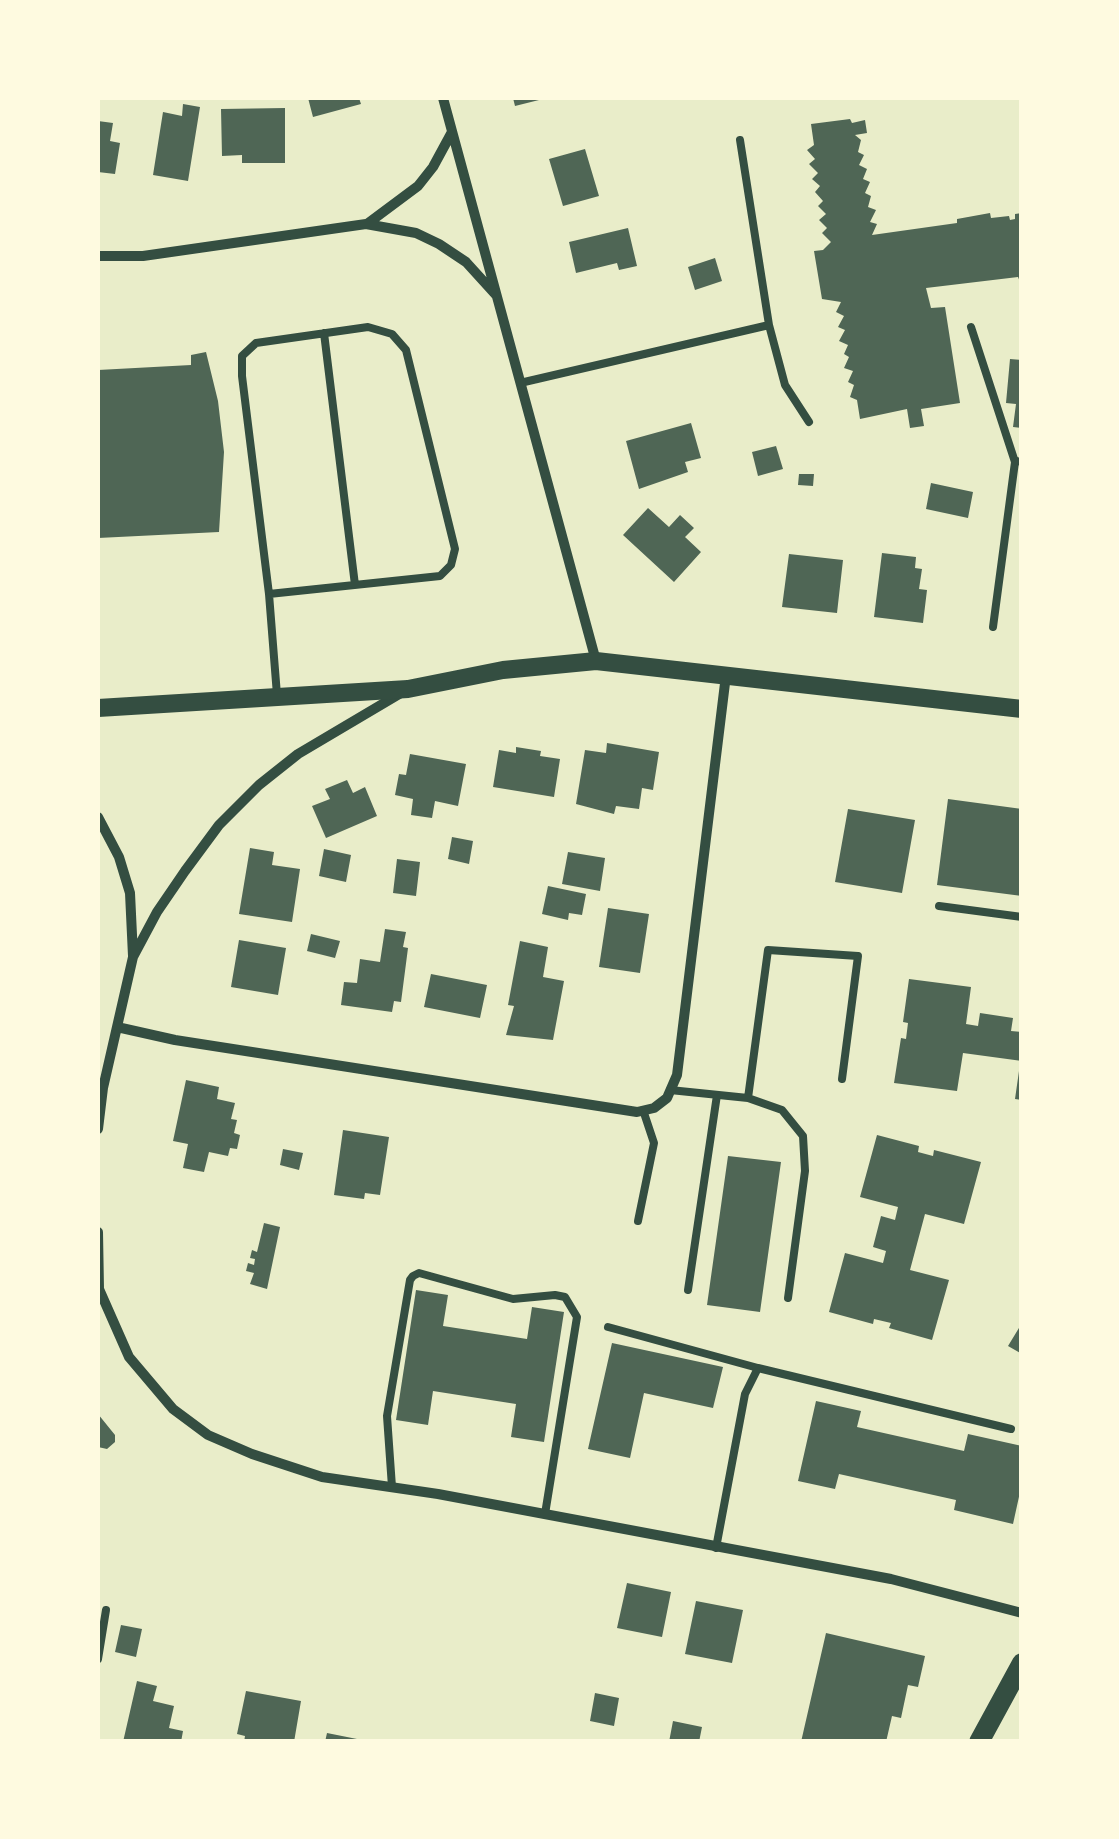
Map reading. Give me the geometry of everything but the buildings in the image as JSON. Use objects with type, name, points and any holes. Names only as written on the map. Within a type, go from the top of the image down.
[{"type":"main road","points":[[978,1742],[1019,1672]]},
{"type":"street","points":[[443,98],[596,661]]},
{"type":"street","points":[[366,224],[418,186],[452,132]]},
{"type":"street","points":[[98,256],[143,256],[366,224],[416,233],[440,244],[466,262],[497,297]]},
{"type":"street","points":[[98,708],[408,689],[503,670],[596,661],[1022,709]]},
{"type":"street","points":[[117,1027],[175,1040],[643,1110],[654,1108],[677,1075],[726,674]]},
{"type":"street","points":[[98,1129],[134,957],[185,871],[219,825],[259,785],[298,754],[408,689]]},
{"type":"street","points":[[98,818],[119,856],[130,893],[134,957]]},
{"type":"street","points":[[98,1062],[111,1053]]},
{"type":"street","points":[[98,1232],[98,1288],[129,1358],[173,1409],[208,1436],[322,1476],[891,1579],[1022,1613]]},
{"type":"lane","points":[[740,140],[768,325],[785,386],[809,422]]},
{"type":"lane","points":[[520,383],[768,325]]},
{"type":"lane","points":[[268,594],[440,576],[451,565],[455,549],[406,350],[392,334],[368,327],[324,333],[256,343],[242,356],[277,695]]},
{"type":"lane","points":[[971,327],[1018,462],[993,627]]},
{"type":"lane","points":[[324,333],[354,585]]},
{"type":"lane","points":[[939,906],[1022,917]]},
{"type":"lane","points":[[748,1098],[768,950],[858,956],[842,1079]]},
{"type":"lane","points":[[670,1090],[748,1098],[782,1110],[802,1136],[804,1171],[788,1298]]},
{"type":"lane","points":[[688,1290],[717,1095]]},
{"type":"lane","points":[[638,1220],[654,1143],[643,1110]]},
{"type":"lane","points":[[392,1487],[387,1416],[410,1280],[419,1274],[513,1299],[555,1295],[565,1297],[577,1317],[545,1514]]},
{"type":"lane","points":[[608,1327],[758,1368],[1012,1429]]},
{"type":"lane","points":[[716,1548],[744,1394],[758,1368]]},
{"type":"lane","points":[[98,1659],[106,1610]]}]
